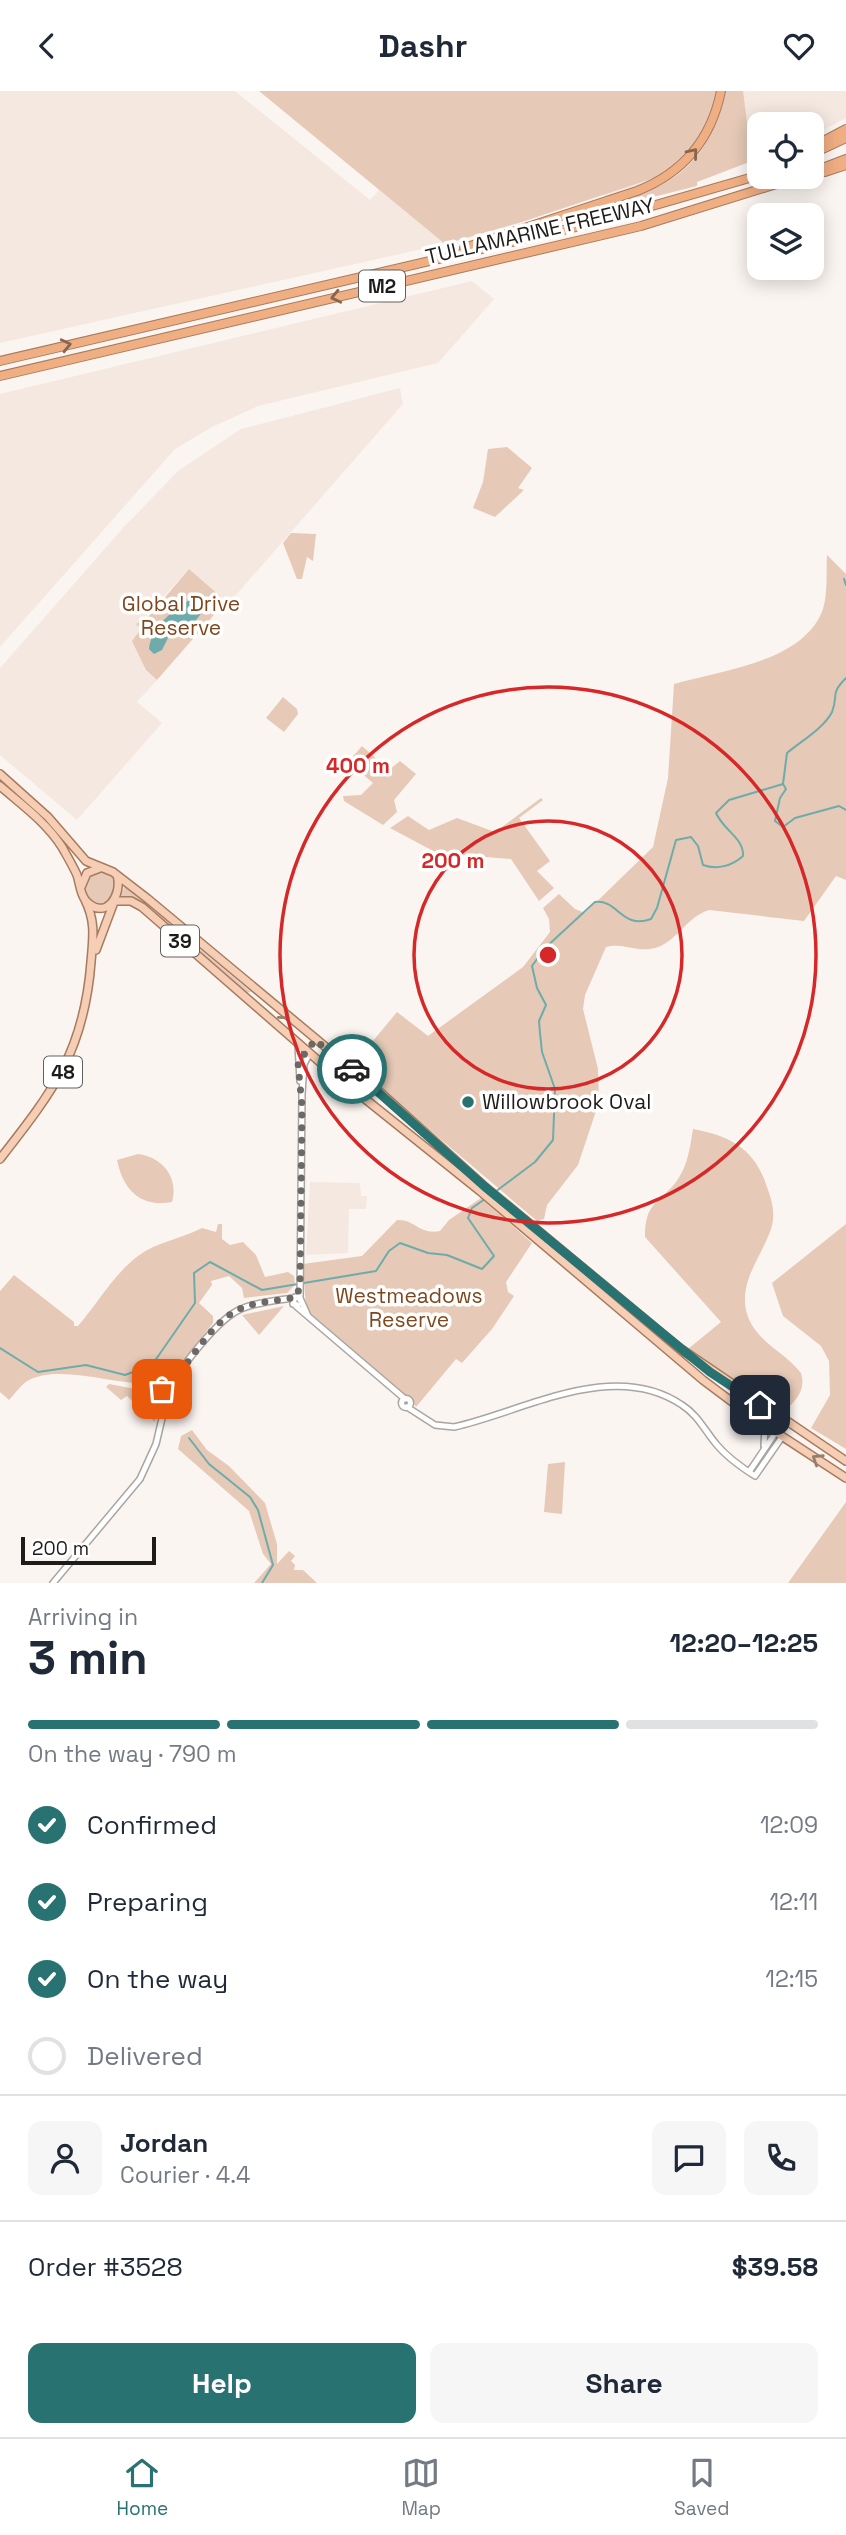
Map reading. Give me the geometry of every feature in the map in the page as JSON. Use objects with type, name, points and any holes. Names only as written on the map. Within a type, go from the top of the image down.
[{"type":"highway","points":[[424,261],[629,194],[664,179],[684,163],[701,144],[714,117],[721,91]]},
{"type":"highway","points":[[824,141],[846,129]]},
{"type":"highway","points":[[824,148],[846,138]]},
{"type":"highway","points":[[824,169],[846,159]]},
{"type":"highway","points":[[824,171],[846,165]]},
{"type":"highway","points":[[679,200],[747,174]]},
{"type":"highway","name":"TULLAMARINE FREEWAY","points":[[0,361],[679,200],[747,179]]},
{"type":"highway","name":"TULLAMARINE FREEWAY","points":[[0,376],[641,226],[760,189]]},
{"type":"main road","name":"39","points":[[0,774],[48,817],[84,859],[116,874],[381,1093],[482,1189]]},
{"type":"main road","points":[[0,786],[53,836],[73,867],[85,900]]},
{"type":"main road","points":[[81,890],[87,873],[104,868]]},
{"type":"main road","points":[[114,901],[119,891],[116,874]]},
{"type":"main road","name":"39","points":[[85,900],[99,907],[114,901],[131,901],[142,907],[298,1044],[437,1157],[482,1189],[703,1380],[765,1426],[846,1478]]},
{"type":"main road","name":"48","points":[[0,1159],[45,1099],[66,1065],[82,1027],[95,922],[85,900]]},
{"type":"main road","name":"48","points":[[91,970],[114,901]]},
{"type":"main road","points":[[240,995],[251,994],[256,990]]},
{"type":"main road","points":[[256,990],[257,1003],[273,1022]]},
{"type":"main road","points":[[308,1052],[317,1042]]},
{"type":"main road","points":[[365,1100],[373,1099],[381,1093]]},
{"type":"main road","points":[[381,1093],[377,1103],[385,1116]]},
{"type":"main road","points":[[437,1157],[439,1147]]},
{"type":"main road","name":"39","points":[[500,1204],[710,1372],[846,1461]]},
{"type":"main road","points":[[779,1435],[783,1420]]},
{"type":"main road","points":[[779,1435],[791,1425]]},
{"type":"street","points":[[298,1044],[302,1094],[300,1287],[297,1301],[310,1319],[418,1414],[435,1425],[454,1427],[583,1390],[641,1390],[684,1405],[722,1450],[752,1473]]},
{"type":"street","points":[[301,1063],[308,1052]]},
{"type":"street","points":[[301,1063],[314,1063],[329,1070]]},
{"type":"street","points":[[53,1583],[140,1479],[156,1444],[166,1392],[233,1313],[248,1306],[297,1301]]},
{"type":"street","points":[[764,1449],[765,1426]]},
{"type":"street","points":[[752,1473],[779,1435]]},
{"type":"street","points":[[752,1473],[764,1449],[779,1435]]},
{"type":"shaded area","points":[[0,91],[235,91],[370,200],[379,190],[445,244],[0,343]]},
{"type":"shaded area","points":[[521,91],[846,91],[846,118],[824,130],[824,112],[747,112],[747,162],[696,182],[612,205]]},
{"type":"shaded area","points":[[472,281],[494,299],[438,363],[258,406],[212,427],[175,449],[0,647],[0,394]]},
{"type":"shaded area","points":[[400,388],[403,404],[229,603],[189,569],[144,618],[142,628],[146,670],[157,680],[137,702],[162,723],[77,820],[0,755],[0,668],[123,528],[178,471],[241,429]]},
{"type":"shaded area","points":[[310,1182],[360,1183],[361,1196],[367,1196],[366,1209],[349,1209],[348,1253],[306,1255]]},
{"type":"green space","points":[[259,91],[717,91],[708,120],[695,144],[663,175],[522,222],[445,244]]},
{"type":"green space","points":[[726,91],[743,91],[747,122],[747,163],[697,182],[697,186],[577,216],[654,189],[673,178],[690,164],[705,145],[717,121]]},
{"type":"green space","points":[[507,447],[532,468],[518,488],[524,490],[495,517],[473,508],[483,482],[488,449]]},
{"type":"green space","points":[[291,533],[316,534],[313,561],[307,557],[302,579],[297,579],[283,543]]},
{"type":"green space","points":[[827,555],[846,574],[846,880],[836,876],[804,921],[709,910],[694,918],[669,941],[655,948],[606,947],[585,995],[583,1009],[598,1069],[599,1102],[578,1165],[547,1205],[544,1219],[537,1221],[353,1065],[397,1012],[428,1036],[523,967],[550,932],[549,919],[543,908],[559,894],[575,909],[585,913],[653,847],[668,778],[674,684],[760,661],[799,641],[813,627],[825,603]]},
{"type":"green space","name":"Global Drive Reserve","points":[[189,569],[226,601],[157,680],[146,670],[132,641],[141,629],[136,624],[150,615]]},
{"type":"green space","points":[[283,697],[297,709],[298,714],[284,732],[266,718]]},
{"type":"green space","points":[[362,746],[389,770],[400,761],[416,774],[394,800],[397,812],[383,825],[344,801],[343,796],[361,795],[373,783],[348,762]]},
{"type":"green space","points":[[541,798],[543,800],[519,818],[550,861],[537,871],[554,888],[539,901],[511,859],[437,853],[390,828],[408,816],[429,830],[457,818],[495,832]]},
{"type":"green space","points":[[101,871],[112,876],[117,887],[112,898],[101,903],[90,898],[85,887],[90,876]]},
{"type":"green space","points":[[125,886],[251,992],[246,993],[143,905],[119,898]]},
{"type":"green space","points":[[693,1129],[719,1136],[740,1146],[756,1163],[769,1192],[773,1207],[771,1229],[748,1281],[745,1302],[751,1324],[757,1332],[801,1373],[801,1389],[786,1410],[775,1409],[714,1371],[688,1349],[721,1322],[645,1237],[650,1210],[670,1190],[683,1169]]},
{"type":"green space","points":[[138,1154],[154,1159],[167,1170],[173,1184],[172,1202],[151,1202],[135,1195],[129,1188],[117,1160]]},
{"type":"green space","name":"Westmeadows Reserve","points":[[481,1198],[532,1243],[506,1282],[508,1292],[514,1296],[492,1329],[462,1363],[456,1359],[416,1407],[411,1399],[403,1396],[306,1310],[303,1264],[362,1256],[397,1220],[427,1231],[440,1231],[449,1220]]},
{"type":"green space","points":[[218,1224],[222,1224],[222,1239],[230,1245],[243,1242],[256,1255],[265,1277],[288,1272],[294,1276],[295,1285],[287,1293],[244,1298],[242,1288],[229,1276],[211,1281],[212,1285],[199,1303],[213,1316],[213,1323],[166,1382],[151,1384],[78,1375],[43,1375],[29,1380],[9,1400],[0,1392],[0,1291],[14,1275],[74,1322],[74,1326],[78,1326],[114,1280],[138,1256],[153,1247],[202,1228],[216,1232]]},
{"type":"green space","points":[[846,1224],[846,1449],[811,1428],[830,1395],[829,1361],[821,1346],[783,1316],[772,1283]]},
{"type":"green space","points":[[284,1306],[259,1335],[242,1315]]},
{"type":"green space","points":[[109,1384],[157,1393],[155,1422],[127,1396],[121,1400],[106,1387]]},
{"type":"green space","points":[[192,1430],[207,1450],[229,1466],[265,1503],[277,1544],[277,1564],[289,1551],[295,1556],[291,1561],[295,1565],[294,1570],[303,1570],[317,1583],[254,1583],[271,1564],[263,1554],[249,1511],[178,1449],[181,1436]]},
{"type":"green space","points":[[565,1462],[562,1514],[544,1512],[548,1464]]},
{"type":"green space","points":[[846,1502],[846,1583],[788,1583]]},
{"type":"water","points":[[191,599],[199,600],[203,611],[193,624],[172,630],[162,650],[154,654],[149,649],[154,633],[171,613]]},
{"type":"waterway","points":[[844,579],[846,585]]},
{"type":"waterway","points":[[783,784],[787,753],[828,718],[834,706],[836,692],[846,678]]},
{"type":"waterway","points":[[495,1192],[535,1162],[553,1140],[555,1089],[542,1052],[539,1021],[546,1005],[537,988],[532,966],[545,948],[595,902],[603,902],[633,921],[651,919],[657,908],[676,840],[691,837],[698,846],[703,865],[729,865],[743,856],[737,839],[716,813],[729,800],[783,784],[786,789],[780,798],[775,821],[783,827],[795,818],[839,806],[846,810]]},
{"type":"waterway","points":[[0,1348],[38,1372],[86,1365],[125,1375],[152,1365],[195,1303],[194,1273],[210,1262],[262,1290],[376,1271],[389,1251],[400,1243],[428,1253],[447,1255],[482,1269],[494,1256],[468,1218],[472,1208],[485,1199]]},
{"type":"waterway","points":[[189,1438],[209,1464],[250,1497],[258,1510],[273,1565],[262,1583]]},
{"type":"way so far","points":[[162,1389],[176,1380],[204,1343],[233,1313],[248,1306],[296,1297],[300,1287],[298,1263],[302,1118],[298,1063],[315,1040],[352,1069]]},
{"type":"place","name":"Willowbrook Oval","points":[[468,1102]]},
{"type":"route","points":[[352,1069],[484,1186],[662,1333],[710,1372],[760,1405]]}]
